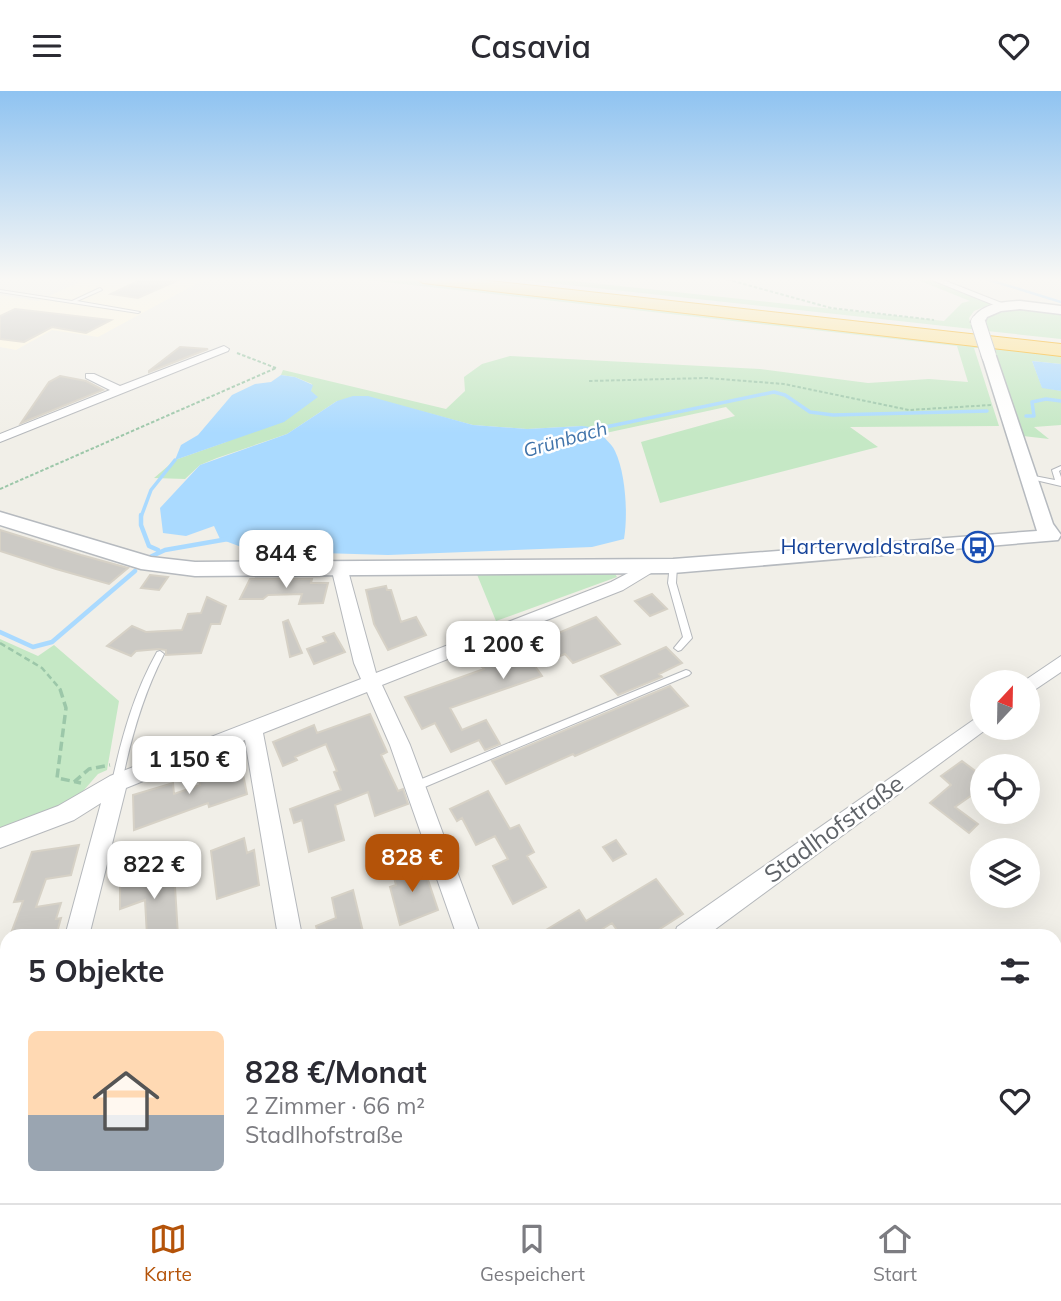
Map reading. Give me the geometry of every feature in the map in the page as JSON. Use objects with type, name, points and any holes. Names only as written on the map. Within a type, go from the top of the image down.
[{"type":"highway","points":[[883,330],[1061,350]]},
{"type":"highway","points":[[936,330],[1061,344]]},
{"type":"street","points":[[981,330],[1042,525],[1056,536]]},
{"type":"street","points":[[1,437],[223,349]]},
{"type":"street","points":[[90,376],[119,390]]},
{"type":"street","points":[[0,518],[144,563],[195,569],[662,566],[1056,536]]},
{"type":"street","points":[[0,838],[66,813],[114,779],[253,729],[662,566]]},
{"type":"street","points":[[339,567],[363,663],[416,786],[467,929]]},
{"type":"street","points":[[1040,678],[1061,663]]},
{"type":"street","points":[[253,729],[289,929]]},
{"type":"street","name":"Stadlhofstraße","points":[[696,929],[970,731]]},
{"type":"street","points":[[79,929],[114,779]]},
{"type":"lane","points":[[1027,477],[1059,484],[1055,470],[1061,468]]},
{"type":"lane","points":[[662,566],[672,583],[688,638],[678,648]]},
{"type":"lane","points":[[114,779],[142,684],[160,654]]},
{"type":"lane","points":[[416,786],[686,673]]},
{"type":"path","points":[[0,489],[276,368],[223,349]]},
{"type":"path","points":[[589,381],[707,378],[784,384],[909,410],[979,404],[1005,405]]},
{"type":"path","points":[[0,643],[30,659],[60,685],[66,707],[57,778],[74,782],[114,779]]},
{"type":"path","points":[[74,782],[82,772],[100,764],[114,779]]},
{"type":"shaded area","points":[[0,330],[111,330],[98,337],[52,330],[16,350],[0,347]]},
{"type":"green space","points":[[813,330],[845,330],[977,345],[978,348],[974,348],[999,426],[850,427],[878,447],[660,503],[641,442],[735,416],[726,407],[601,434],[582,426],[527,429],[473,425],[413,409],[337,401],[287,434],[200,465],[185,479],[154,478],[175,460],[226,442],[311,391],[312,384],[281,375],[283,370],[446,409],[465,391],[464,377],[482,364],[510,356],[760,369],[868,383],[929,379],[968,382],[957,346]]},
{"type":"green space","points":[[1061,330],[1061,339],[987,331]]},
{"type":"green space","points":[[994,348],[1061,355],[1061,364],[1032,361],[1042,387],[1061,391],[1061,425],[1034,427],[1049,439],[1023,436]]},
{"type":"green space","points":[[476,572],[614,572],[617,577],[496,621]]},
{"type":"green space","points":[[0,639],[38,656],[54,645],[119,701],[107,770],[98,774],[70,806],[0,833]]},
{"type":"water","points":[[1032,361],[1061,364],[1061,391],[1042,388]]},
{"type":"water","points":[[281,375],[295,377],[313,385],[311,391],[318,397],[284,422],[175,460],[181,445],[198,435],[232,395],[255,384],[271,382]]},
{"type":"water","points":[[353,396],[368,396],[473,425],[527,429],[582,426],[599,428],[615,451],[622,471],[626,507],[624,539],[592,547],[388,555],[252,551],[220,539],[214,526],[186,536],[163,533],[160,508],[200,465],[287,434],[337,401]]},
{"type":"building","points":[[0,330],[47,330],[24,342],[0,339]]},
{"type":"building","points":[[68,330],[92,330],[86,333]]},
{"type":"building","points":[[180,347],[208,349],[149,372],[149,371]]},
{"type":"building","points":[[60,376],[86,381],[103,390],[21,423],[49,382]]},
{"type":"building","points":[[0,530],[128,568],[109,584],[56,569],[0,551]]},
{"type":"building","points":[[150,575],[168,577],[159,590],[141,588]]},
{"type":"building","points":[[250,579],[312,579],[311,583],[328,583],[323,603],[299,604],[302,594],[240,599]]},
{"type":"building","points":[[386,586],[387,590],[391,590],[401,622],[416,617],[426,635],[388,650],[374,624],[366,590]]},
{"type":"building","points":[[652,594],[667,609],[650,616],[635,601]]},
{"type":"building","points":[[207,597],[226,606],[220,624],[211,624],[201,653],[166,655],[166,650],[159,649],[136,651],[131,656],[107,646],[132,626],[146,632],[182,630],[188,614],[201,613]]},
{"type":"building","points":[[596,617],[620,644],[573,663],[565,654],[535,666],[542,676],[450,708],[462,730],[486,720],[500,744],[485,750],[479,740],[451,752],[435,723],[422,729],[405,697],[484,669],[481,666]]},
{"type":"building","points":[[288,620],[302,653],[290,657],[283,622]]},
{"type":"building","points":[[334,633],[345,652],[314,664],[307,649],[326,642],[323,637]]},
{"type":"building","points":[[666,647],[682,663],[659,674],[662,677],[618,695],[601,676]]},
{"type":"building","points":[[670,686],[688,706],[575,756],[573,754],[506,784],[492,761]]},
{"type":"building","points":[[370,714],[387,752],[381,755],[398,791],[403,789],[408,804],[375,816],[368,792],[335,805],[344,840],[309,852],[302,820],[294,823],[290,809],[341,790],[334,772],[337,771],[326,744],[295,757],[297,760],[283,766],[273,742],[314,725],[317,733]]},
{"type":"building","points":[[962,761],[970,767],[970,796],[955,807],[970,818],[970,824],[978,824],[969,833],[930,803],[951,785],[941,776]]},
{"type":"building","points":[[241,764],[247,794],[209,807],[208,803],[134,830],[133,795],[173,783],[174,794],[200,785],[198,772],[216,766],[217,772]]},
{"type":"building","points":[[488,791],[510,829],[519,825],[534,852],[527,856],[546,887],[513,904],[493,866],[508,859],[495,836],[476,845],[462,818],[457,821],[450,809]]},
{"type":"building","points":[[244,838],[247,853],[254,850],[259,885],[217,899],[211,851]]},
{"type":"building","points":[[616,840],[626,854],[613,861],[603,847]]},
{"type":"building","points":[[79,845],[71,875],[46,879],[36,907],[61,903],[56,919],[61,918],[58,929],[13,929],[23,901],[14,902],[32,852]]},
{"type":"building","points":[[415,861],[419,876],[426,874],[438,910],[400,925],[390,887],[396,885],[392,870]]},
{"type":"building","points":[[174,870],[178,929],[147,929],[145,900],[120,909],[120,882],[148,872],[149,878]]},
{"type":"building","points":[[656,879],[683,914],[660,929],[616,929],[612,923],[602,929],[548,929],[579,910],[586,921]]},
{"type":"building","points":[[353,890],[362,929],[317,929],[316,926],[336,918],[332,898]]},
{"type":"waterway","name":"Grünbach","points":[[596,429],[774,392],[785,395],[810,412],[833,415],[987,411]]},
{"type":"waterway","name":"Grünbach","points":[[1026,416],[1034,416],[1032,402],[1046,399],[1061,401]]},
{"type":"waterway","points":[[141,517],[151,490],[175,460]]},
{"type":"waterway","points":[[141,517],[141,525],[149,546],[158,550]]},
{"type":"waterway","name":"Grünbach","points":[[150,557],[165,550],[228,539]]},
{"type":"waterway","name":"Grünbach","points":[[0,632],[33,647],[52,642],[135,571]]},
{"type":"place","name":"Harterwaldstraße","points":[[978,547]]}]
